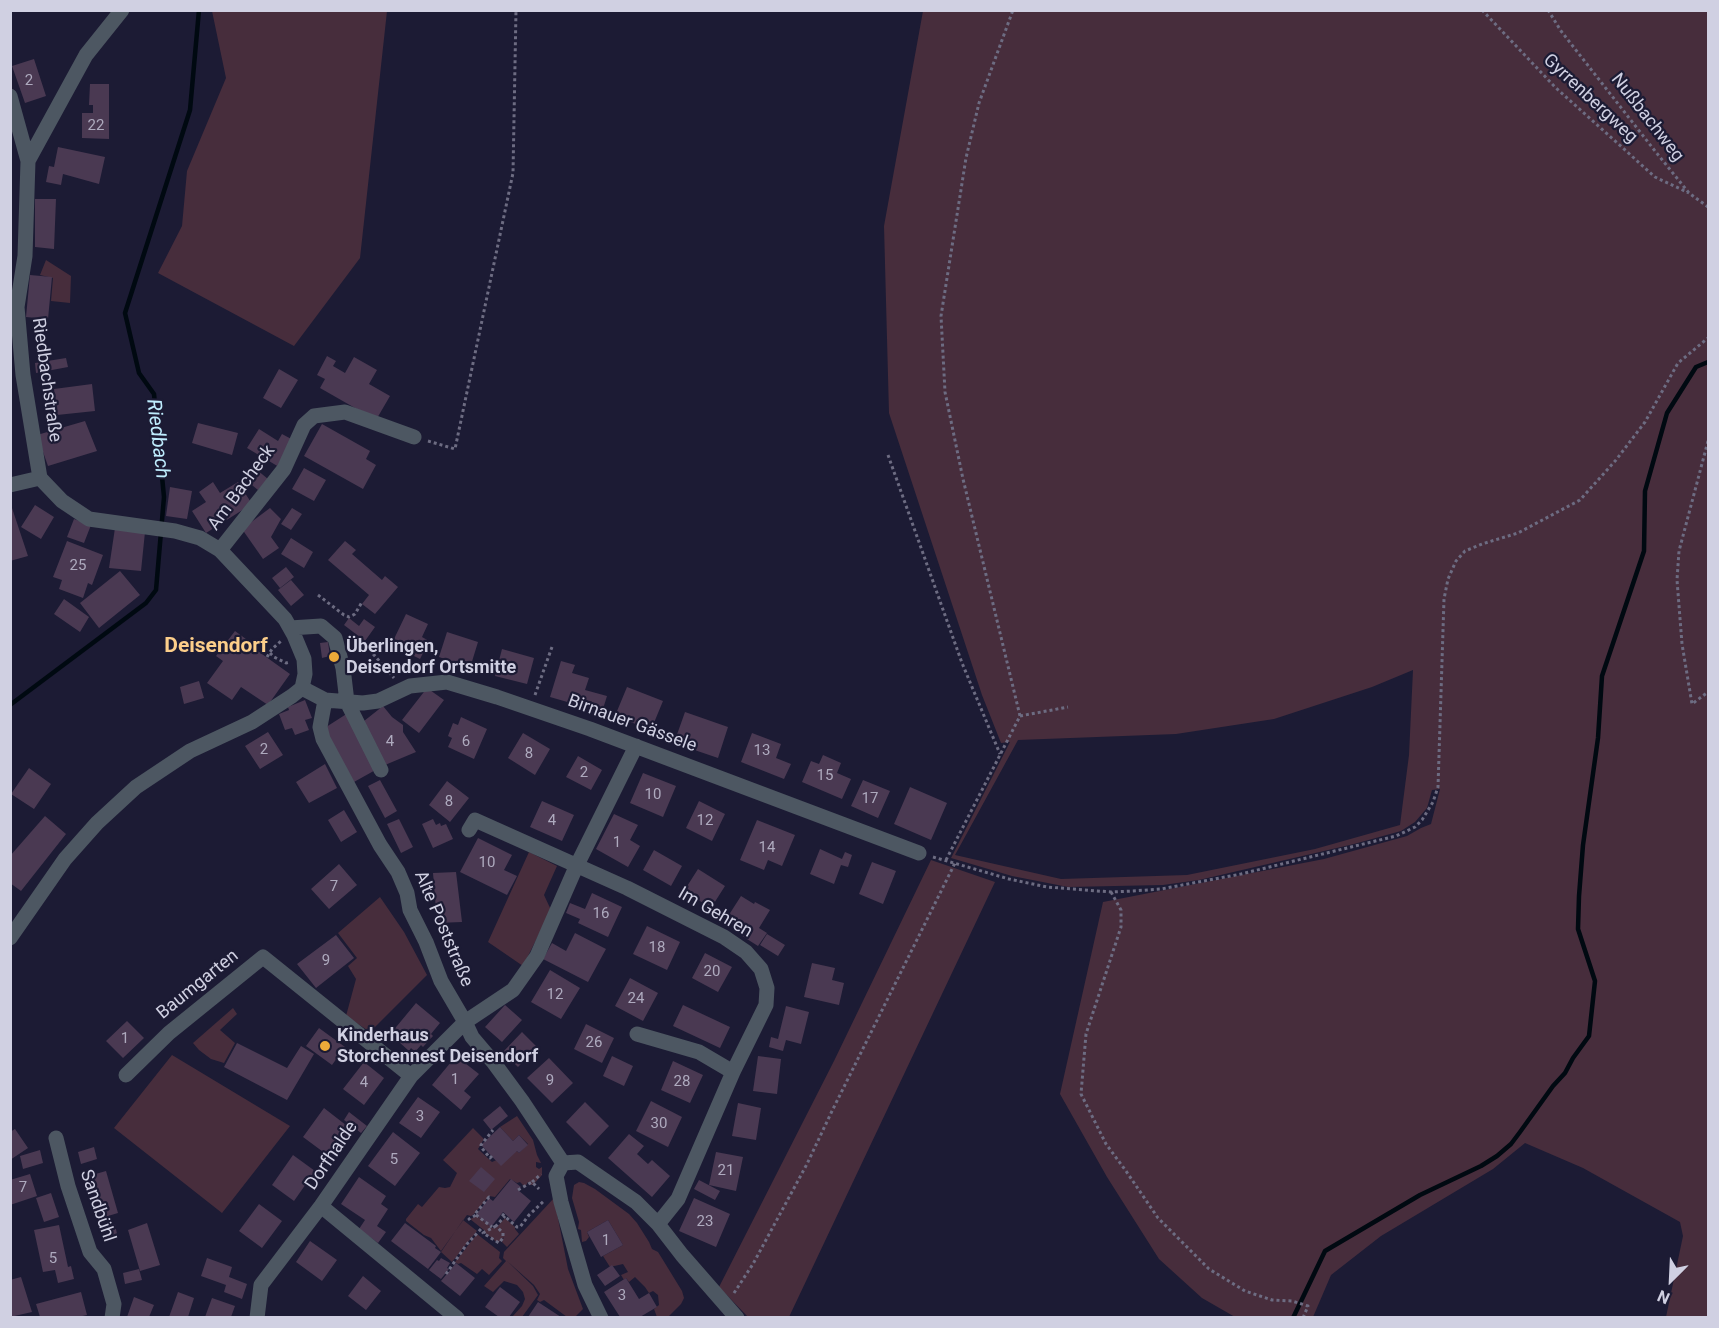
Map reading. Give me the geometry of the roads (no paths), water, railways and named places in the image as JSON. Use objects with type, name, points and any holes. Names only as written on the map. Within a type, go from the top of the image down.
[{"type":"street","name":"Riedbachstraße","points":[[40,478],[14,305],[25,256],[28,161],[86,55],[122,10]]},
{"type":"street","points":[[10,96],[28,161]]},
{"type":"street","name":"Am Bacheck","points":[[220,550],[284,469],[304,425],[314,416],[345,412],[414,437]]},
{"type":"street","points":[[10,485],[40,478],[62,501],[89,519],[175,531],[200,538],[220,550],[278,612],[292,631],[304,659],[302,687],[292,696],[252,722],[190,751],[136,787],[97,823],[65,859],[10,938]]},
{"type":"street","points":[[292,631],[321,626],[335,638],[347,702],[381,770]]},
{"type":"street","name":"Birnauer Gässele","points":[[326,700],[363,703],[378,701],[410,686],[447,682],[530,708],[636,746],[919,853]]},
{"type":"street","points":[[302,687],[326,700]]},
{"type":"street","name":"Alte Poststraße","points":[[326,700],[320,727],[323,739],[380,845],[398,872],[407,893],[410,910],[426,942],[441,981],[472,1037],[522,1101],[563,1163]]},
{"type":"street","points":[[465,1022],[513,990],[537,956],[576,867],[636,746]]},
{"type":"street","name":"Im Gehren","points":[[470,830],[475,820],[627,888],[724,937],[746,952],[761,969],[767,988],[766,1005],[733,1072],[678,1199],[658,1224]]},
{"type":"street","name":"Baumgarten","points":[[126,1075],[169,1033],[263,957],[411,1076]]},
{"type":"street","name":"Dorfhalde","points":[[458,1317],[321,1206],[411,1076],[465,1022]]},
{"type":"street","points":[[637,1034],[699,1052],[733,1072]]},
{"type":"street","name":"Sandbühl","points":[[56,1138],[68,1186],[90,1252],[104,1269],[114,1304],[112,1317]]},
{"type":"street","points":[[600,1317],[585,1285],[561,1203],[556,1176],[563,1163],[578,1162],[636,1202],[658,1224],[681,1255],[737,1317]]},
{"type":"street","points":[[257,1317],[261,1284],[321,1206]]},
{"type":"waterway","name":"Riedbach","points":[[10,705],[146,603],[156,590],[164,497],[154,394],[139,373],[125,313],[190,110],[199,10]]},
{"type":"waterway","points":[[1293,1318],[1325,1251],[1420,1195],[1497,1156],[1511,1144],[1565,1073],[1589,1036],[1595,981],[1578,929],[1579,896],[1583,845],[1598,738],[1602,676],[1644,551],[1645,491],[1667,413],[1696,367],[1708,362]]},
{"type":"place","name":"Überlingen, Deisendorf Ortsmitte","points":[[334,657]]},
{"type":"place","name":"Kinderhaus Storchennest Deisendorf","points":[[325,1046]]},
{"type":"district","name":"Deisendorf","points":[[216,647]]}]
